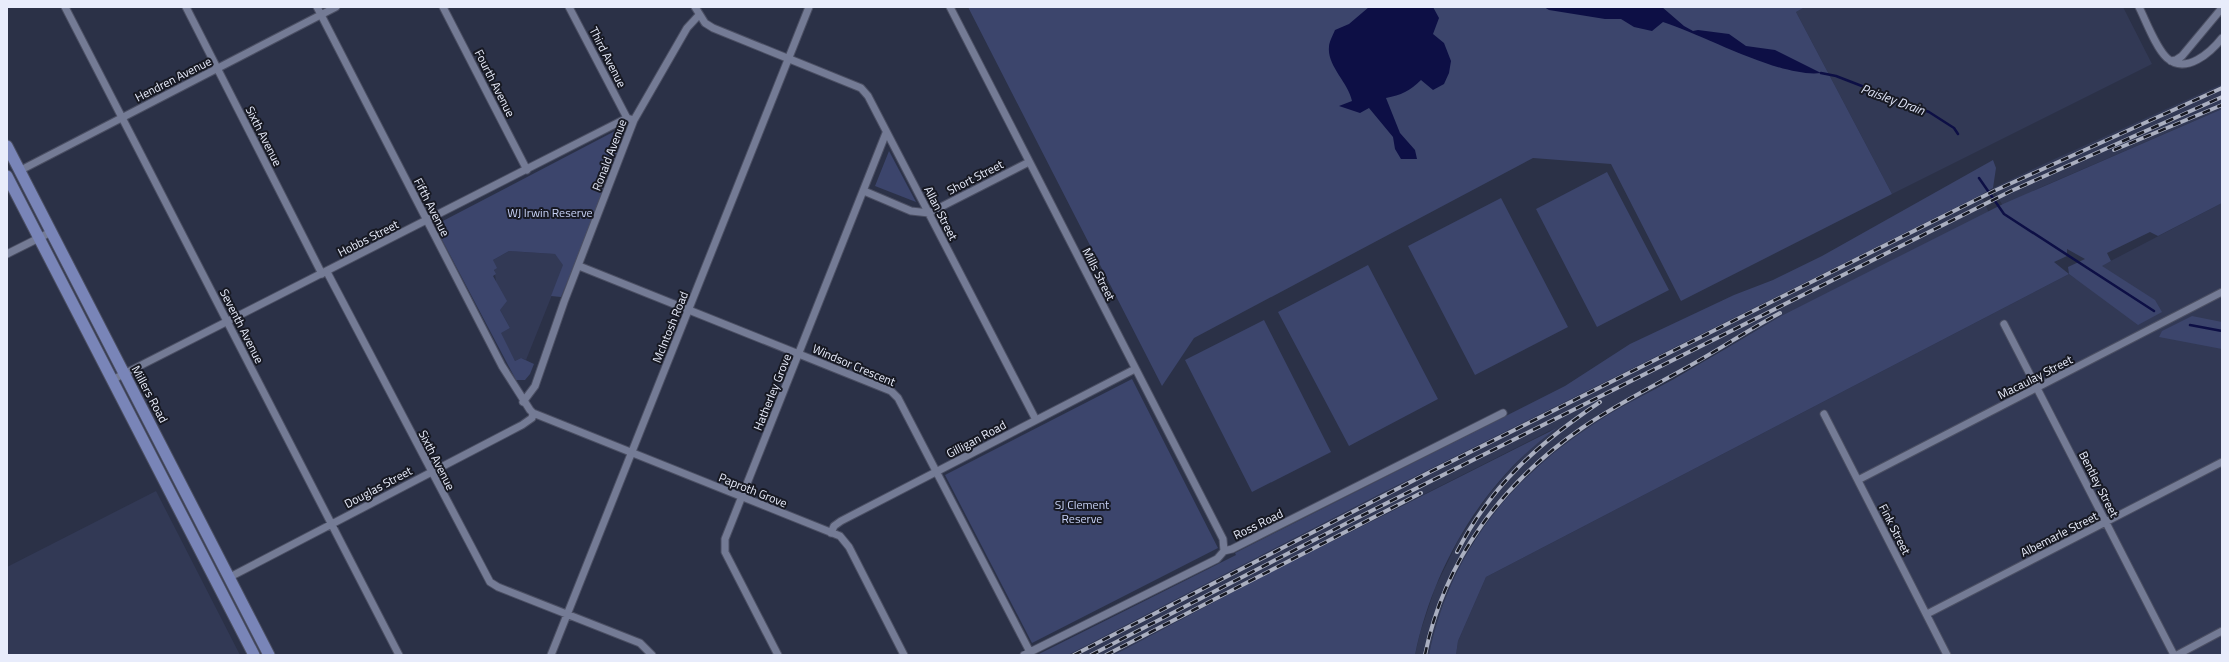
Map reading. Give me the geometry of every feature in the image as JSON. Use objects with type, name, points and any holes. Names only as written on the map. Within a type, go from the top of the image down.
[{"type":"main road","name":"Millers Road","points":[[7,146],[270,655]]},
{"type":"main road","points":[[7,176],[252,653]]},
{"type":"street","name":"Seventh Avenue","points":[[65,7],[399,655]]},
{"type":"street","name":"Sixth Avenue","points":[[186,7],[325,273],[490,582],[567,615],[640,643],[652,655]]},
{"type":"street","name":"Fifth Avenue","points":[[317,7],[502,366],[523,402],[533,413]]},
{"type":"street","name":"Hendren Avenue","points":[[20,170],[336,7]]},
{"type":"street","name":"Fourth Avenue","points":[[443,7],[527,170]]},
{"type":"street","name":"Third Avenue","points":[[569,7],[626,118]]},
{"type":"street","points":[[695,7],[699,15]]},
{"type":"street","name":"McIntosh Road","points":[[551,655],[808,7]]},
{"type":"street","name":"Mills Street","points":[[950,7],[1223,539],[1224,550]]},
{"type":"street","points":[[2139,7],[2161,50],[2171,61],[2183,64],[2194,61],[2208,53],[2222,38]]},
{"type":"street","points":[[2171,61],[2182,56],[2222,8]]},
{"type":"street","name":"Allan Street","points":[[699,15],[705,23],[712,28],[862,88],[868,96],[1036,420]]},
{"type":"street","name":"Ronald Avenue","points":[[523,402],[534,386],[634,120],[687,28],[699,15]]},
{"type":"street","name":"Hobbs Street","points":[[112,380],[325,273],[626,118]]},
{"type":"street","points":[[626,118],[634,120]]},
{"type":"street","name":"Hatherley Grove","points":[[778,655],[725,552],[725,539],[886,133]]},
{"type":"street","name":"Short Street","points":[[929,214],[1029,162]]},
{"type":"street","points":[[864,191],[911,211],[929,214]]},
{"type":"street","points":[[7,254],[51,232]]},
{"type":"street","name":"Windsor Crescent","points":[[579,266],[891,391],[898,398],[1027,654]]},
{"type":"street","name":"Macaulay Street","points":[[1858,480],[2222,292]]},
{"type":"street","name":"Bentley Street","points":[[2004,324],[2175,655]]},
{"type":"street","name":"Gilligan Road","points":[[831,533],[834,526],[841,521],[1135,368]]},
{"type":"street","name":"Douglas Street","points":[[230,577],[522,425],[532,418],[533,413]]},
{"type":"street","name":"Paproth Grove","points":[[533,413],[840,536],[849,547],[904,655]]},
{"type":"street","name":"Ross Road","points":[[1027,654],[1217,559],[1224,550],[1246,542],[1503,413]]},
{"type":"street","name":"Fink Street","points":[[1824,414],[1948,655]]},
{"type":"street","name":"Albemarle Street","points":[[1927,614],[2222,462]]},
{"type":"street","points":[[2175,655],[2222,632]]},
{"type":"shaded area","points":[[1369,7],[1433,7],[1439,18],[1433,34],[1444,43],[1451,61],[1449,73],[1444,84],[1433,90],[1421,80],[1405,92],[1386,98],[1400,133],[1415,150],[1417,159],[1401,159],[1395,149],[1393,137],[1369,108],[1360,113],[1339,106],[1352,101],[1350,94],[1331,61],[1329,54],[1330,43],[1335,30],[1349,24]]},
{"type":"shaded area","points":[[1544,7],[1662,7],[1684,26],[1693,31],[1698,30],[1729,34],[1746,46],[1775,50],[1821,73],[1804,73],[1785,69],[1742,54],[1663,22],[1652,31],[1634,27],[1621,19],[1605,19],[1549,10]]},
{"type":"shaded area","points":[[1805,7],[2123,7],[2152,64],[1892,194],[1796,12]]},
{"type":"shaded area","points":[[2222,84],[2222,109],[2044,186],[2003,206],[1994,191],[1993,188],[2050,161]]},
{"type":"shaded area","points":[[1981,195],[1989,213],[1781,316],[1601,419],[1535,468],[1502,503],[1471,545],[1448,592],[1429,655],[1415,655],[1420,633],[1435,588],[1458,541],[1487,497],[1508,472],[1531,448],[1553,429],[1269,573],[1114,655],[1068,655],[1382,493]]},
{"type":"shaded area","points":[[2222,203],[2222,655],[1456,655],[1458,641],[1486,577],[2069,274],[2076,279]]},
{"type":"shaded area","points":[[509,251],[555,254],[564,265],[526,360],[521,358],[515,361],[500,333],[510,328],[500,310],[493,260]]},
{"type":"shaded area","points":[[156,491],[240,655],[7,655],[7,567]]},
{"type":"green space","points":[[968,7],[1805,7],[1796,12],[1892,194],[1681,301],[1611,164],[1533,158],[1194,338],[1162,386]]},
{"type":"green space","points":[[2222,109],[2222,203],[2158,236],[2150,232],[2107,253],[2111,261],[2102,266],[2155,300],[2162,312],[2138,325],[2069,274],[1486,577],[1458,641],[1456,655],[1429,655],[1438,620],[1450,587],[1466,556],[1484,527],[1505,500],[1529,475],[1556,451],[1606,416],[1674,379],[1781,316],[2003,204]],"holes":[[[2067,249],[2085,259],[2068,267],[2069,274],[2054,262],[2067,256]]]},
{"type":"green space","name":"WJ Irwin Reserve","points":[[615,131],[622,131],[625,134],[621,154],[561,297],[551,296],[563,265],[555,254],[509,251],[493,260],[497,268],[494,270],[496,274],[493,276],[507,301],[500,310],[510,328],[501,333],[515,361],[521,358],[534,364],[530,374],[525,380],[516,380],[440,236],[437,229],[439,223]]},
{"type":"green space","points":[[889,151],[916,202],[875,186]]},
{"type":"green space","points":[[1993,160],[1996,168],[1993,188],[1981,195],[1382,493],[1068,655],[1037,655],[1236,555],[1235,553],[1565,386],[1630,344],[1734,295],[1773,280],[1822,256]]},
{"type":"green space","points":[[1607,172],[1669,290],[1597,327],[1536,209]]},
{"type":"green space","points":[[1501,198],[1568,327],[1475,375],[1408,246]]},
{"type":"green space","points":[[1368,265],[1438,399],[1349,446],[1278,312]]},
{"type":"green space","points":[[2192,316],[2222,322],[2222,349],[2159,337],[2162,331]]},
{"type":"green space","points":[[1264,320],[1331,452],[1252,492],[1185,360]]},
{"type":"green space","name":"SJ Clement Reserve","points":[[1132,379],[1218,548],[1032,643],[945,475]]},
{"type":"green space","points":[[1557,428],[1530,449],[1506,473],[1484,500],[1465,528],[1448,558],[1434,590],[1423,622],[1415,655],[1114,655],[1269,573]]},
{"type":"waterway","name":"Paisley Drain","points":[[1821,73],[1836,76],[1929,112],[1954,128],[1958,134]]},
{"type":"waterway","points":[[1979,178],[2004,214],[2154,311]]},
{"type":"waterway","points":[[2190,325],[2222,331]]},
{"type":"railway","points":[[1074,655],[1430,472],[1994,191],[2222,88]]},
{"type":"railway","points":[[1091,655],[1351,521],[2011,191],[2222,97]]},
{"type":"railway","points":[[2114,150],[2222,105]]},
{"type":"railway","points":[[1425,655],[1434,620],[1446,587],[1462,556],[1481,526],[1527,473],[1553,449],[1594,420],[1780,313]]},
{"type":"railway","points":[[1457,552],[1470,528],[1485,506],[1518,467],[1557,433],[1600,402]]},
{"type":"railway","points":[[1106,655],[1421,493]]}]
